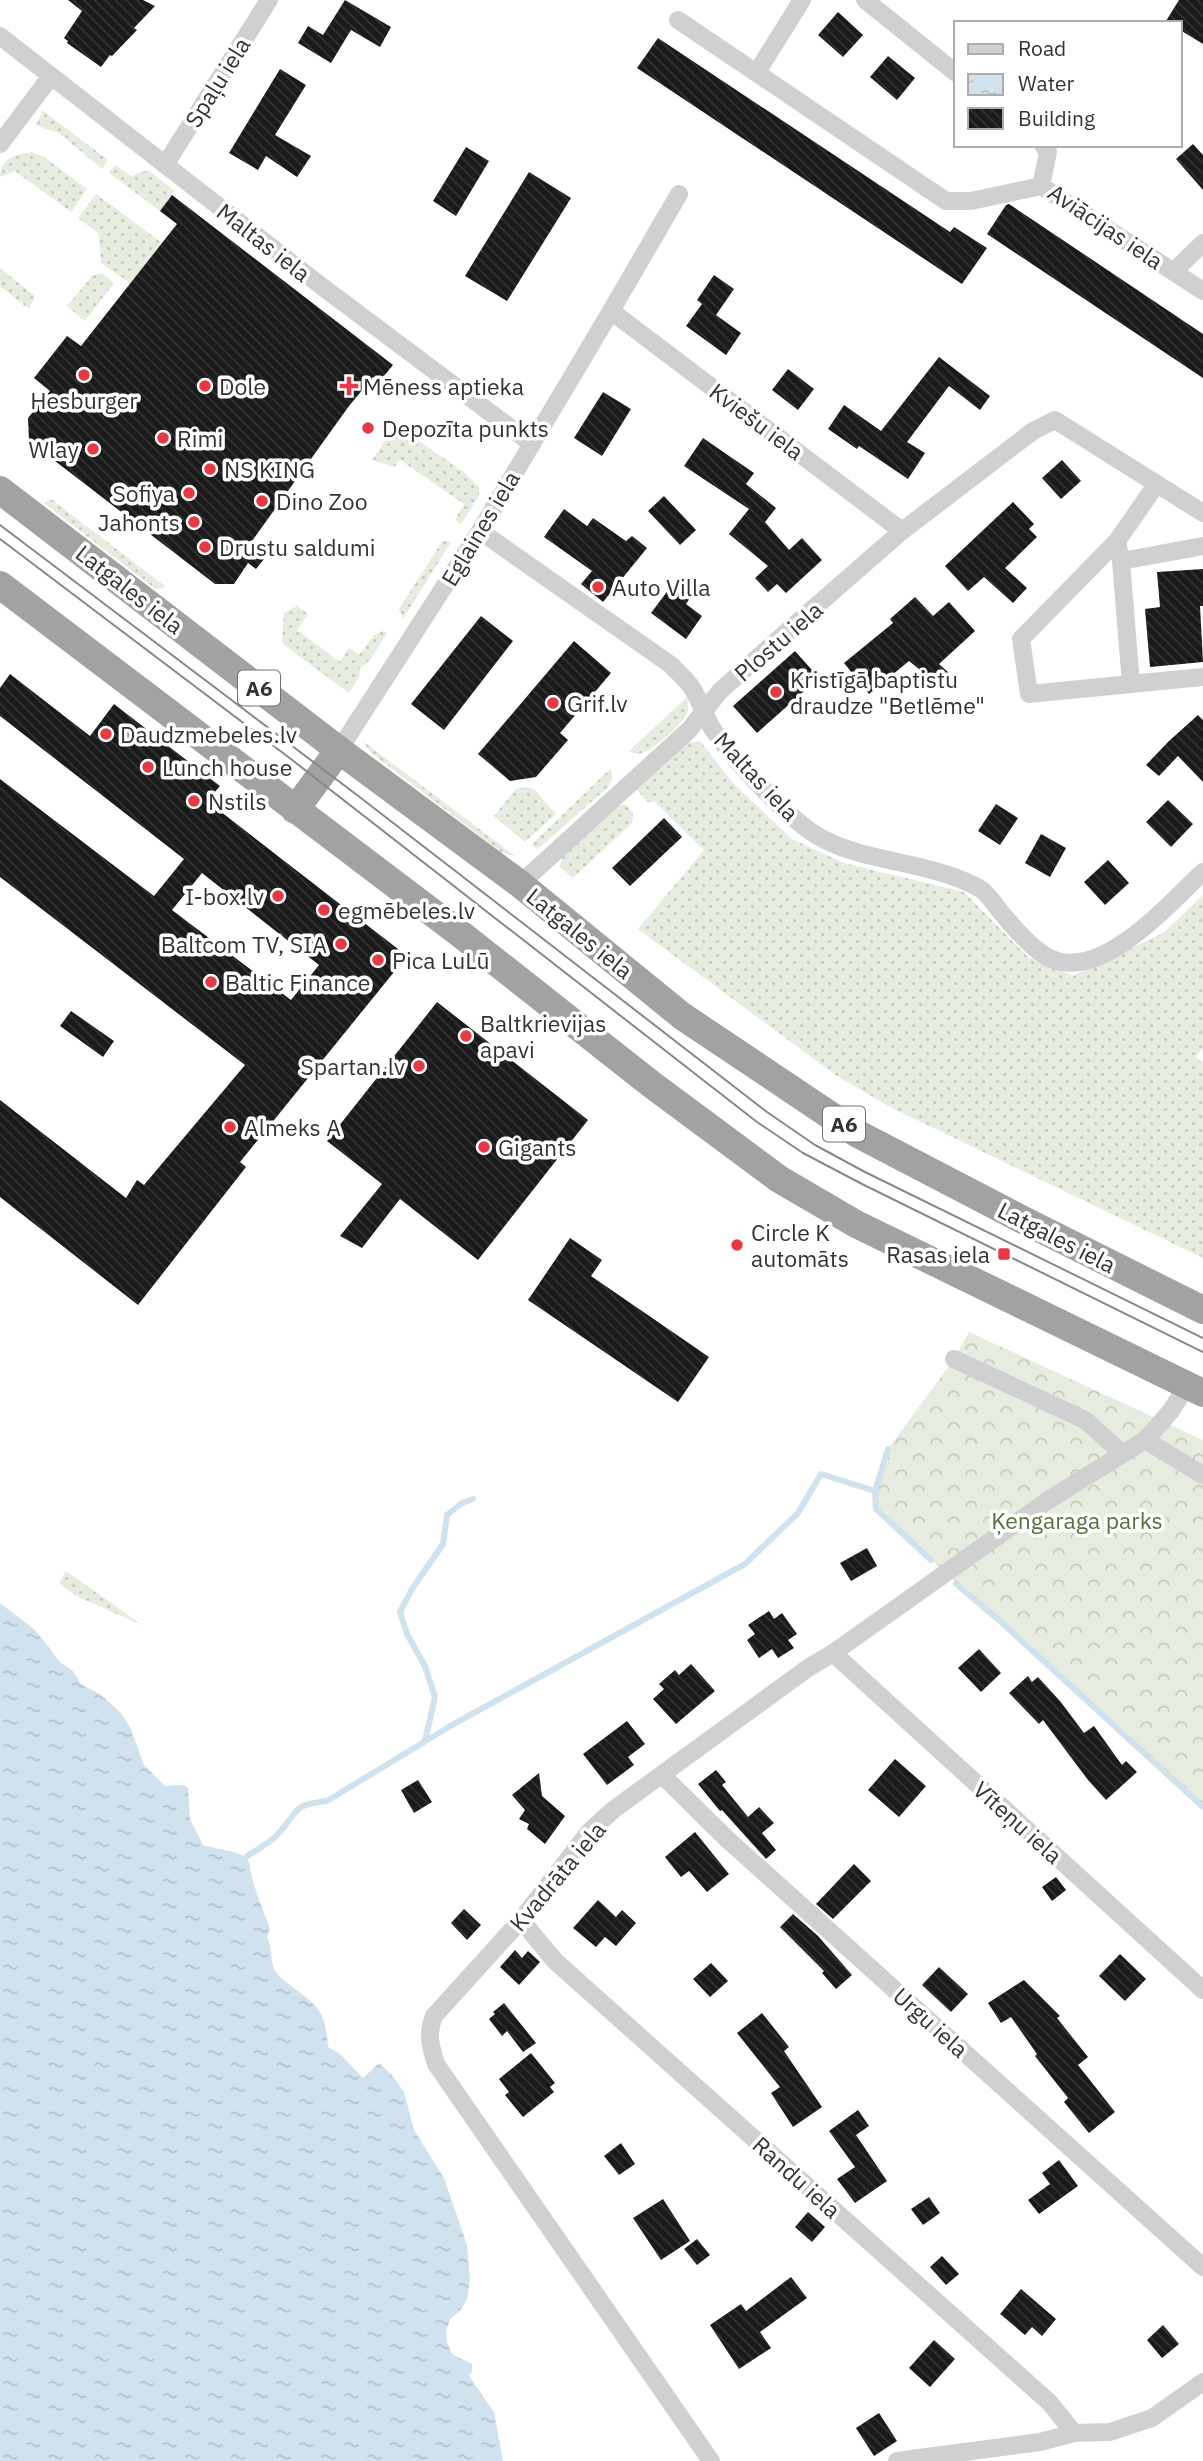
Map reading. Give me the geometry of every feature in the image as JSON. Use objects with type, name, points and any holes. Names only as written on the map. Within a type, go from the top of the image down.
[{"type":"highway","name":"Latgales iela","points":[[0,490],[339,750],[520,884],[682,1016],[858,1133],[1203,1310]]},
{"type":"highway","points":[[0,585],[779,1179],[856,1224],[1195,1389]]},
{"type":"highway","points":[[295,810],[339,750]]},
{"type":"street","name":"Spaļu iela","points":[[165,165],[269,0]]},
{"type":"street","points":[[757,72],[802,0]]},
{"type":"street","points":[[865,0],[954,71]]},
{"type":"street","points":[[678,20],[946,201],[971,201],[1041,186]]},
{"type":"street","name":"Maltas iela","points":[[0,36],[316,282],[531,444]]},
{"type":"street","points":[[0,144],[51,76]]},
{"type":"street","name":"Aviācijas iela","points":[[1044,147],[1048,152],[1041,186],[1203,291]]},
{"type":"street","name":"Eglaines iela","points":[[339,750],[480,531],[679,194]]},
{"type":"street","points":[[1174,271],[1203,243]]},
{"type":"street","name":"Kviešu iela","points":[[611,312],[902,531]]},
{"type":"street","name":"Plostu iela","points":[[520,884],[689,730],[720,691],[902,531],[1033,431],[1055,420],[1156,485]]},
{"type":"street","points":[[1203,513],[1156,485],[1117,541],[1021,639],[1029,694],[1203,677]]},
{"type":"street","name":"Maltas iela","points":[[480,531],[671,665],[691,686],[713,729],[755,779],[810,831],[841,846],[934,869],[982,889],[1016,930],[1043,954],[1068,962],[1096,959],[1125,942],[1203,872]]},
{"type":"street","points":[[1117,541],[1131,684]]},
{"type":"street","points":[[1121,561],[1203,546]]},
{"type":"street","points":[[954,1359],[1086,1420],[1122,1452]]},
{"type":"street","name":"Kvadrāta iela","points":[[711,2461],[436,2064],[428,2040],[434,2016],[521,1920],[589,1832],[613,1810],[808,1668],[1046,1501],[1145,1440],[1195,1389]]},
{"type":"street","points":[[1145,1440],[1203,1475]]},
{"type":"street","name":"Vīteņu iela","points":[[833,1653],[1203,1990]]},
{"type":"street","name":"Urgu iela","points":[[662,1775],[727,1839],[1203,2267]]},
{"type":"street","name":"Randu iela","points":[[521,1920],[555,1961],[1040,2394],[1074,2433]]},
{"type":"street","points":[[897,2461],[1040,2442],[1074,2433],[1110,2432],[1152,2418],[1203,2382]]},
{"type":"green space","points":[[43,111],[108,160],[102,169],[59,133],[36,125]]},
{"type":"green space","points":[[32,152],[44,157],[87,189],[71,212],[15,171],[0,177],[3,166],[10,158]]},
{"type":"green space","points":[[115,165],[131,176],[148,170],[175,191],[160,211],[109,173]]},
{"type":"green space","points":[[96,194],[162,243],[130,283],[101,263],[99,234],[78,218]]},
{"type":"green space","points":[[0,268],[35,296],[29,309],[0,286]]},
{"type":"green space","points":[[102,273],[114,283],[85,321],[67,306],[92,276]]},
{"type":"green space","points":[[394,427],[399,427],[465,473],[479,487],[479,496],[461,524],[455,520],[464,504],[400,460],[394,467],[372,460]]},
{"type":"green space","points":[[51,499],[165,586],[162,589],[154,588],[44,503]]},
{"type":"green space","points":[[444,541],[451,542],[403,619],[399,609]]},
{"type":"green space","points":[[297,606],[308,614],[297,630],[340,662],[349,648],[359,655],[374,635],[383,631],[387,633],[370,660],[360,668],[359,677],[349,693],[284,645],[284,613]]},
{"type":"green space","points":[[687,697],[687,714],[668,735],[643,753],[629,751]]},
{"type":"green space","points":[[363,741],[515,856],[502,853],[370,752]]},
{"type":"green space","points":[[700,741],[733,783],[792,839],[844,863],[964,892],[1028,957],[1073,976],[1163,933],[1203,895],[1203,1048],[1196,1057],[1203,1063],[1203,1258],[890,1107],[837,1076],[638,929],[704,850],[655,802],[648,802],[637,790],[641,781],[685,743]]},
{"type":"green space","points":[[611,768],[612,779],[608,787],[538,849],[531,845]]},
{"type":"green space","points":[[516,789],[534,789],[556,814],[525,842],[494,816]]},
{"type":"green space","points":[[625,804],[633,813],[632,823],[573,878],[560,867],[562,858],[615,807]]},
{"type":"green space","name":"Ķengaraga parks","points":[[969,1332],[1203,1440],[1203,1807],[876,1509],[875,1491],[888,1449],[954,1359]]},
{"type":"green space","points":[[66,1571],[142,1625],[76,1596],[59,1583]]},
{"type":"water","points":[[0,1603],[35,1630],[61,1663],[72,1670],[81,1684],[101,1695],[121,1713],[130,1727],[144,1765],[165,1786],[184,1785],[188,1788],[190,1819],[203,1845],[236,1853],[247,1859],[270,1929],[267,1937],[275,1970],[320,2012],[328,2047],[340,2054],[363,2078],[379,2063],[404,2092],[414,2130],[444,2178],[467,2245],[470,2280],[467,2299],[460,2311],[450,2319],[446,2331],[447,2342],[452,2354],[472,2364],[469,2376],[494,2412],[503,2461],[0,2461]]},
{"type":"building","points":[[68,0],[143,0],[155,6],[134,28],[137,30],[101,67],[64,38],[82,11]]},
{"type":"building","points":[[345,0],[391,27],[380,47],[351,30],[331,63],[298,43],[308,26],[323,35]]},
{"type":"building","points":[[1179,0],[1203,0],[1203,44],[1182,31],[1182,21],[1166,21]]},
{"type":"building","points":[[838,12],[863,35],[843,57],[818,35]]},
{"type":"building","points":[[658,38],[950,232],[954,227],[987,248],[962,284],[637,68]]},
{"type":"building","points":[[888,56],[915,78],[897,100],[870,77]]},
{"type":"building","points":[[280,69],[306,85],[275,135],[311,156],[297,177],[266,156],[258,170],[229,153]]},
{"type":"building","points":[[1193,144],[1203,155],[1203,190],[1176,159]]},
{"type":"building","points":[[466,147],[489,161],[456,216],[433,201]]},
{"type":"building","points":[[529,172],[571,198],[507,301],[465,276]]},
{"type":"building","name":"Dole","points":[[172,195],[393,365],[380,381],[373,377],[349,406],[252,541],[268,554],[256,569],[248,563],[234,584],[215,584],[29,441],[28,418],[50,391],[34,378],[67,336],[81,346],[177,224],[160,211]]},
{"type":"building","points":[[1009,204],[1203,334],[1203,378],[987,234]]},
{"type":"building","points":[[714,275],[734,289],[716,315],[741,333],[726,355],[686,326],[702,304],[697,300]]},
{"type":"building","points":[[939,357],[990,396],[980,410],[949,386],[907,442],[925,453],[908,479],[828,429],[844,405],[881,431]]},
{"type":"building","points":[[788,369],[814,389],[798,410],[772,390]]},
{"type":"building","points":[[603,392],[631,409],[602,456],[574,438]]},
{"type":"building","points":[[703,438],[754,473],[746,484],[776,508],[765,522],[789,550],[802,538],[822,560],[786,593],[777,584],[768,592],[755,578],[768,566],[729,534],[749,509],[684,466]]},
{"type":"building","points":[[1062,460],[1081,481],[1061,499],[1042,478]]},
{"type":"building","points":[[664,496],[696,530],[680,545],[648,511]]},
{"type":"building","points":[[1013,502],[1034,524],[1029,529],[1037,537],[1005,568],[1027,588],[1013,603],[984,577],[968,591],[945,566]]},
{"type":"building","points":[[564,509],[587,526],[593,518],[626,541],[632,536],[647,548],[603,602],[581,584],[592,571],[544,537]]},
{"type":"building","points":[[1203,569],[1203,606],[1200,606],[1203,662],[1150,667],[1145,609],[1160,607],[1157,572]]},
{"type":"building","points":[[672,585],[690,598],[686,604],[702,616],[686,639],[651,613]]},
{"type":"building","points":[[915,597],[933,616],[949,602],[975,631],[939,664],[949,673],[939,685],[909,661],[869,694],[844,663],[893,623],[890,619]]},
{"type":"building","points":[[481,616],[513,641],[444,730],[411,704]]},
{"type":"building","name":"Grif.lv","points":[[574,641],[611,673],[560,733],[568,740],[536,777],[510,781],[478,754]]},
{"type":"building","name":"Kristīgā baptistu draudze \"Betlēme\"","points":[[795,651],[819,678],[757,733],[733,706]]},
{"type":"building","points":[[10,674],[90,736],[114,704],[220,786],[207,801],[407,956],[240,1162],[246,1167],[138,1305],[0,1197],[0,1100],[126,1198],[137,1180],[144,1185],[245,1065],[0,877],[0,779],[154,896],[184,859],[0,716],[0,688]],"holes":[[[202,873],[319,965],[291,1000],[172,910]]]},
{"type":"building","points":[[1198,715],[1203,720],[1203,782],[1178,756],[1159,776],[1146,765]]},
{"type":"building","points":[[1168,800],[1193,824],[1171,847],[1146,822]]},
{"type":"building","points":[[996,804],[1018,818],[1000,845],[978,831]]},
{"type":"building","points":[[664,818],[682,837],[630,886],[612,868]]},
{"type":"building","points":[[1041,834],[1066,848],[1050,877],[1025,863]]},
{"type":"building","points":[[1108,860],[1129,883],[1105,905],[1084,882]]},
{"type":"building","points":[[437,1002],[588,1120],[478,1260],[400,1199],[362,1248],[340,1236],[382,1184],[327,1141]]},
{"type":"building","points":[[71,1011],[114,1041],[103,1057],[60,1026]]},
{"type":"building","points":[[570,1238],[602,1260],[591,1276],[709,1357],[678,1402],[528,1300]]},
{"type":"building","points":[[867,1548],[877,1566],[851,1581],[840,1563]]},
{"type":"building","points":[[769,1611],[774,1619],[782,1613],[797,1634],[788,1640],[794,1648],[778,1658],[772,1649],[759,1658],[747,1640],[755,1634],[748,1625]]},
{"type":"building","points":[[979,1649],[1001,1673],[981,1692],[958,1668]]},
{"type":"building","points":[[691,1664],[715,1691],[676,1724],[653,1699],[664,1689],[659,1684],[675,1670],[679,1675]]},
{"type":"building","points":[[1028,1676],[1032,1682],[1038,1677],[1084,1733],[1094,1726],[1122,1765],[1126,1761],[1137,1772],[1106,1800],[1043,1720],[1039,1724],[1009,1693]]},
{"type":"building","points":[[627,1721],[645,1744],[628,1757],[634,1765],[607,1785],[583,1754]]},
{"type":"building","points":[[895,1759],[926,1786],[899,1817],[868,1790]]},
{"type":"building","points":[[716,1770],[726,1782],[722,1785],[748,1817],[759,1807],[774,1823],[762,1833],[776,1850],[766,1859],[698,1784]]},
{"type":"building","points":[[539,1773],[542,1796],[565,1816],[545,1844],[527,1829],[529,1824],[519,1819],[525,1810],[512,1795]]},
{"type":"building","points":[[418,1780],[432,1802],[414,1813],[401,1790]]},
{"type":"building","points":[[695,1832],[729,1874],[707,1892],[689,1871],[681,1877],[665,1857]]},
{"type":"building","points":[[854,1864],[871,1881],[833,1919],[816,1904]]},
{"type":"building","points":[[1056,1877],[1066,1890],[1052,1901],[1042,1887]]},
{"type":"building","points":[[598,1900],[616,1917],[622,1910],[636,1923],[616,1946],[605,1937],[596,1947],[573,1928]]},
{"type":"building","points":[[464,1909],[481,1925],[467,1940],[451,1923]]},
{"type":"building","points":[[793,1914],[818,1936],[852,1975],[836,1989],[822,1973],[824,1971],[780,1927]]},
{"type":"building","points":[[515,1950],[522,1958],[528,1951],[540,1962],[519,1985],[500,1967]]},
{"type":"building","points":[[1120,1954],[1146,1979],[1125,2001],[1099,1976]]},
{"type":"building","points":[[711,1963],[728,1981],[710,1997],[693,1979]]},
{"type":"building","points":[[939,1967],[968,1994],[951,2012],[922,1985]]},
{"type":"building","points":[[1024,1980],[1060,2016],[1057,2018],[1088,2057],[1078,2065],[1115,2112],[1089,2133],[1064,2102],[1068,2098],[1035,2056],[1037,2054],[1011,2017],[1001,2023],[988,2003]]},
{"type":"building","points":[[504,2003],[536,2043],[523,2052],[507,2031],[502,2036],[489,2019]]},
{"type":"building","points":[[762,2013],[789,2047],[784,2051],[822,2107],[793,2127],[771,2093],[780,2087],[737,2033]]},
{"type":"building","points":[[531,2053],[555,2083],[550,2087],[554,2092],[523,2117],[505,2095],[509,2092],[499,2079]]},
{"type":"building","points":[[858,2110],[869,2126],[856,2135],[887,2181],[855,2203],[837,2179],[855,2167],[829,2131]]},
{"type":"building","points":[[621,2143],[635,2164],[619,2175],[604,2156]]},
{"type":"building","points":[[1059,2160],[1078,2186],[1039,2214],[1028,2200],[1050,2184],[1042,2173]]},
{"type":"building","points":[[929,2197],[940,2213],[923,2225],[911,2209]]},
{"type":"building","points":[[663,2199],[690,2241],[661,2260],[633,2218]]},
{"type":"building","points":[[808,2212],[825,2227],[812,2242],[795,2227]]},
{"type":"building","points":[[697,2239],[710,2255],[697,2265],[684,2249]]},
{"type":"building","points":[[942,2256],[959,2274],[946,2285],[930,2267]]},
{"type":"building","points":[[791,2277],[807,2298],[760,2332],[771,2348],[739,2369],[710,2325],[741,2304],[746,2311]]},
{"type":"building","points":[[1021,2289],[1056,2319],[1042,2336],[1032,2327],[1025,2335],[1000,2314]]},
{"type":"building","points":[[1163,2325],[1179,2344],[1162,2358],[1147,2340]]},
{"type":"building","points":[[934,2340],[955,2359],[930,2387],[909,2368]]},
{"type":"building","points":[[879,2413],[897,2441],[874,2456],[856,2428]]},
{"type":"waterway","points":[[246,1857],[275,1837],[301,1807],[327,1801],[452,1725],[745,1564],[798,1513],[821,1474],[875,1491],[888,1449]]},
{"type":"waterway","points":[[875,1491],[876,1509],[931,1560]]},
{"type":"waterway","points":[[425,1741],[435,1697],[425,1666],[407,1634],[400,1612],[412,1589],[443,1544],[447,1515],[462,1503],[473,1499]]},
{"type":"waterway","points":[[956,1584],[1203,1807]]},
{"type":"tram line","points":[[0,525],[357,795],[767,1112],[815,1145],[1203,1338]]},
{"type":"tram line","points":[[0,539],[287,756],[757,1122],[803,1153],[862,1184],[1203,1352]]},
{"type":"place","name":"Hesburger","points":[[84,375]]},
{"type":"place","name":"Dole","points":[[205,386]]},
{"type":"place","name":"Mēness aptieka","points":[[349,386]]},
{"type":"place","name":"Depozīta punkts","points":[[368,428]]},
{"type":"place","name":"Rimi","points":[[163,438]]},
{"type":"place","name":"Wlay","points":[[93,449]]},
{"type":"place","name":"NS KING","points":[[210,469]]},
{"type":"place","name":"Sofiya","points":[[189,493]]},
{"type":"place","name":"Dino Zoo","points":[[262,501]]},
{"type":"place","name":"Jahonts","points":[[194,522]]},
{"type":"place","name":"Drustu saldumi","points":[[205,547]]},
{"type":"place","name":"Auto Villa","points":[[598,587]]},
{"type":"place","name":"Kristīgā baptistu draudze \"Betlēme\"","points":[[776,692]]},
{"type":"place","name":"Grif.lv","points":[[553,703]]},
{"type":"place","name":"Daudzmebeles.lv","points":[[106,734]]},
{"type":"place","name":"Lunch house","points":[[148,767]]},
{"type":"place","name":"Nstils","points":[[194,801]]},
{"type":"place","name":"I-box.lv","points":[[278,896]]},
{"type":"place","name":"egmēbeles.lv","points":[[324,910]]},
{"type":"place","name":"Baltcom TV, SIA","points":[[341,944]]},
{"type":"place","name":"Pica LuLū","points":[[378,960]]},
{"type":"place","name":"Baltic Finance","points":[[211,982]]},
{"type":"place","name":"Baltkrievijas apavi","points":[[466,1036]]},
{"type":"place","name":"Spartan.lv","points":[[419,1066]]},
{"type":"place","name":"Almeks A","points":[[230,1127]]},
{"type":"place","name":"Gigants","points":[[484,1147]]},
{"type":"place","name":"Circle K automāts","points":[[737,1245]]},
{"type":"place","name":"Rasas iela","points":[[1004,1254]]}]
